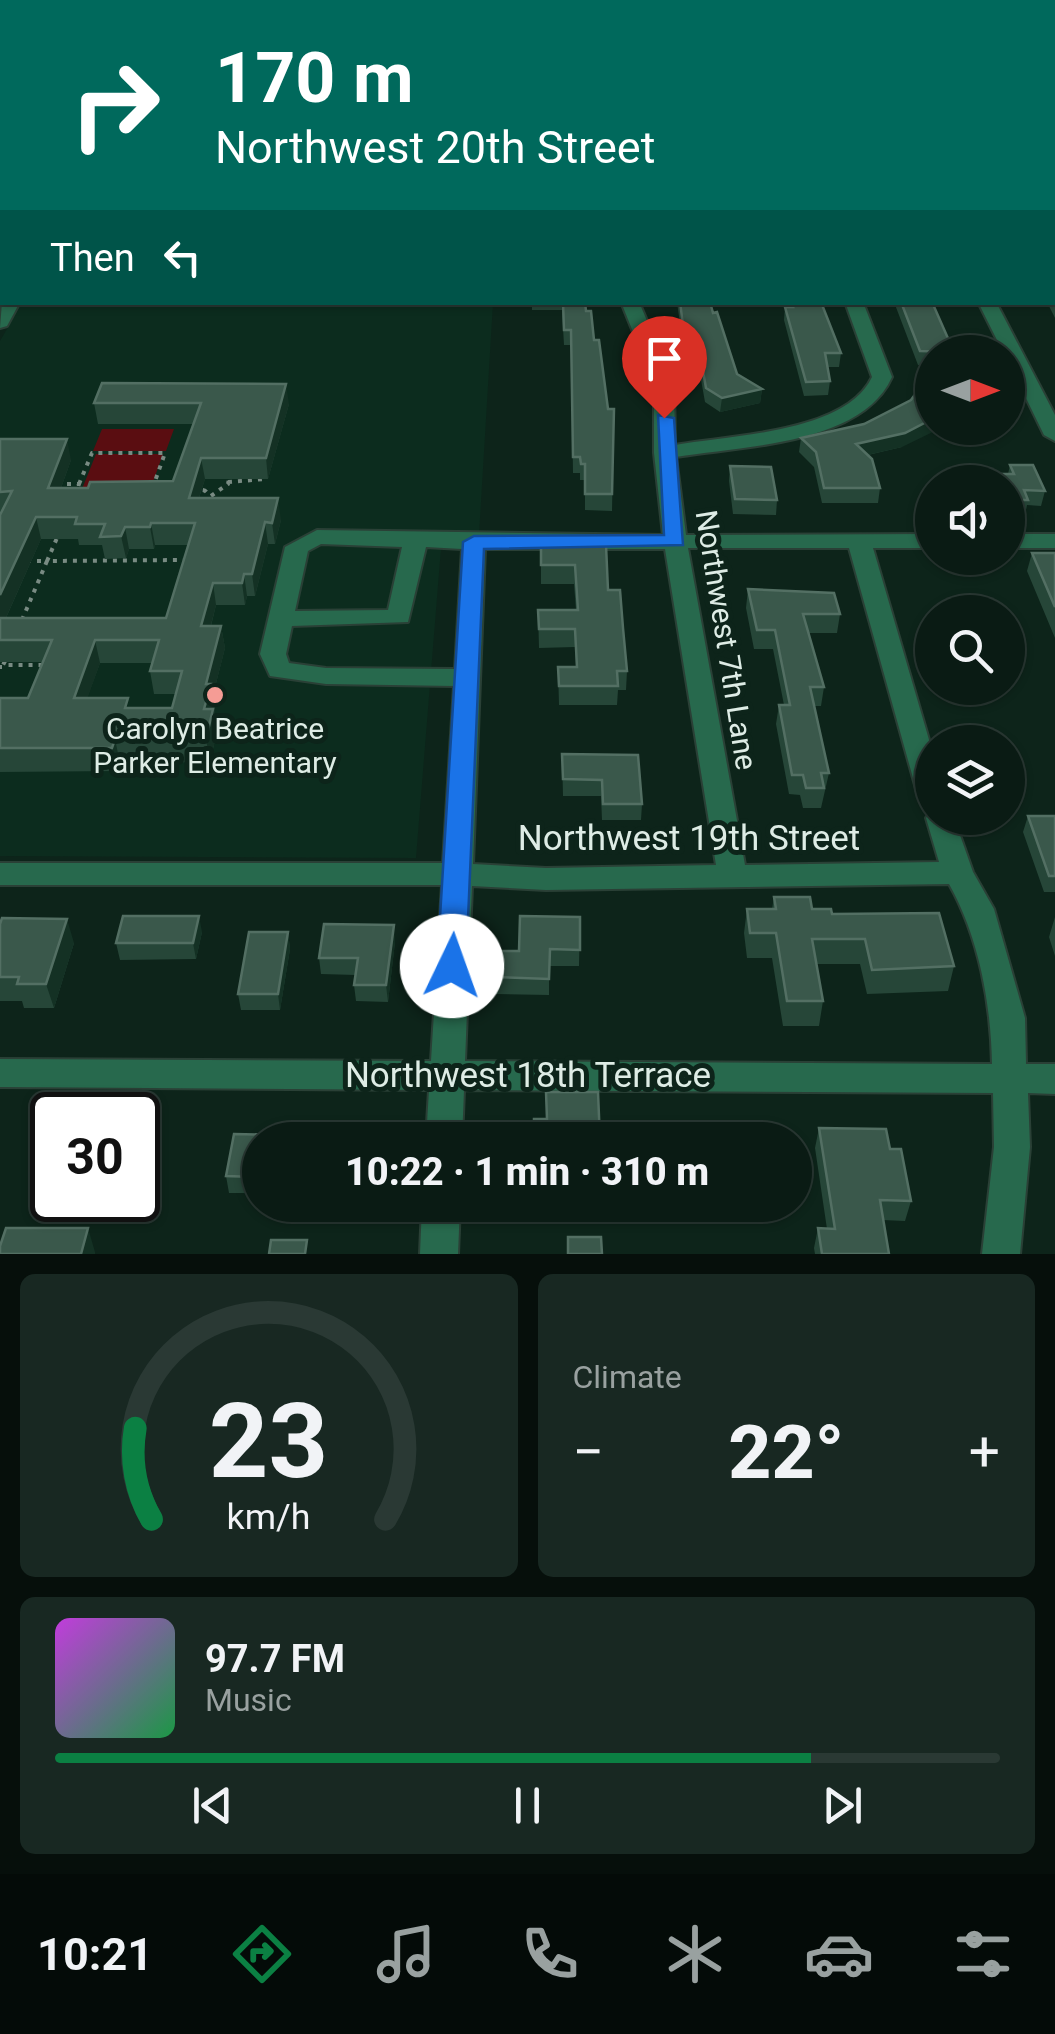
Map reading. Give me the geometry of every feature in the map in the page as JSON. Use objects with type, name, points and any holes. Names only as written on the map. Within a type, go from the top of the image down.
[{"type":"street","name":"Northwest 7th Lane","points":[[631,305],[664,384],[665,453],[676,541],[732,874]]},
{"type":"street","points":[[665,453],[799,428],[852,412],[875,394],[882,377],[855,305]]},
{"type":"street","points":[[988,305],[1049,412],[1055,435]]},
{"type":"street","points":[[280,619],[399,616],[416,538]]},
{"type":"street","points":[[467,678],[284,672],[273,659],[294,554],[304,540],[915,541]]},
{"type":"street","points":[[859,541],[915,737]]},
{"type":"street","points":[[1025,541],[1055,541]]},
{"type":"street","points":[[445,1122],[474,542]]},
{"type":"street","points":[[945,835],[958,874],[978,909],[1008,1018],[1012,1146],[1001,1254]]},
{"type":"street","name":"Northwest 19th Street","points":[[0,874],[456,874],[546,879],[958,874]]},
{"type":"street","name":"Northwest 18th Terrace","points":[[0,1074],[1055,1080]]},
{"type":"street","points":[[438,1254],[440,1222]]},
{"type":"path","points":[[75,496],[92,453],[165,453],[150,496]]},
{"type":"path","points":[[200,516],[204,500],[228,482],[234,461]]},
{"type":"path","points":[[228,482],[265,479]]},
{"type":"path","points":[[46,484],[80,484]]},
{"type":"path","points":[[194,496],[206,491],[211,496]]},
{"type":"path","points":[[181,496],[204,500]]},
{"type":"path","points":[[18,630],[61,528]]},
{"type":"path","points":[[16,561],[186,560],[191,545]]},
{"type":"path","points":[[0,673],[10,648]]},
{"type":"path","points":[[2,665],[56,665]]},
{"type":"shaded area","name":"Carolyn Beatrice Parker Elementary","points":[[21,305],[493,305],[479,535],[442,536],[416,858],[0,856],[0,341]]},
{"type":"shaded area","points":[[102,429],[174,429],[166,451],[93,451]]},
{"type":"shaded area","points":[[96,454],[163,454],[149,493],[80,494]]},
{"type":"building","points":[[563,305],[585,305],[586,311],[591,311],[608,409],[614,409],[612,494],[585,494],[585,464],[581,464],[580,457],[573,457],[571,330],[564,330]]},
{"type":"building","points":[[680,305],[711,305],[713,313],[717,312],[737,374],[762,389],[722,398],[706,388],[696,332],[684,333]]},
{"type":"building","points":[[822,305],[841,353],[825,353],[830,381],[806,382],[785,307]]},
{"type":"building","points":[[902,305],[933,305],[947,335],[915,335],[915,338]]},
{"type":"building","points":[[102,383],[286,384],[266,458],[201,458],[189,498],[278,498],[272,523],[265,522],[252,574],[244,574],[242,583],[213,583],[201,626],[221,626],[206,684],[211,684],[204,709],[213,709],[206,739],[115,739],[112,748],[0,748],[0,698],[28,698],[52,640],[0,640],[0,618],[166,618],[195,523],[151,523],[150,527],[125,527],[121,536],[100,537],[105,524],[75,524],[77,517],[36,517],[0,595],[0,515],[12,491],[0,492],[0,439],[67,439],[48,488],[88,488],[90,482],[173,481],[201,403],[94,403]],"holes":[[[95,640],[159,640],[150,671],[182,671],[172,708],[125,708],[128,698],[74,698]]]},
{"type":"building","points":[[915,394],[915,428],[856,444],[872,459],[880,488],[824,488],[816,452],[801,438],[864,424]]},
{"type":"building","points":[[1025,465],[1033,465],[1045,491],[1025,490]]},
{"type":"building","points":[[730,466],[771,467],[777,500],[735,499]]},
{"type":"building","points":[[541,545],[606,545],[608,590],[620,590],[627,671],[617,671],[618,686],[559,686],[558,667],[577,667],[575,629],[539,629],[538,610],[578,610],[575,565],[541,565]]},
{"type":"building","points":[[1032,553],[1055,553],[1055,607]]},
{"type":"building","points":[[748,589],[834,593],[840,614],[803,614],[824,687],[810,687],[829,773],[821,773],[824,788],[806,788],[803,775],[792,775],[779,705],[790,705],[775,630],[757,630]]},
{"type":"building","points":[[562,754],[638,755],[642,804],[603,804],[602,780],[563,779]]},
{"type":"building","points":[[1028,816],[1055,816],[1055,876],[1049,876]]},
{"type":"building","points":[[774,897],[810,897],[812,909],[831,909],[832,914],[939,913],[954,966],[872,970],[865,939],[812,939],[823,1001],[787,1001],[776,933],[750,933],[747,909],[776,909]]},
{"type":"building","points":[[123,916],[199,916],[193,943],[116,943]]},
{"type":"building","points":[[520,916],[580,917],[580,950],[550,949],[549,979],[494,977],[496,951],[519,951]]},
{"type":"building","points":[[2,918],[67,919],[46,984],[17,984],[19,977],[0,977]]},
{"type":"building","points":[[324,924],[394,925],[386,985],[354,985],[358,958],[319,958]]},
{"type":"building","points":[[249,932],[288,932],[278,994],[238,994]]},
{"type":"building","points":[[546,1092],[598,1092],[599,1122],[534,1122],[547,1119]]},
{"type":"building","points":[[819,1128],[886,1129],[890,1149],[901,1149],[911,1201],[880,1200],[889,1254],[822,1254],[818,1228],[835,1229]]},
{"type":"building","points":[[234,1134],[242,1134],[242,1176],[226,1176]]},
{"type":"building","points":[[6,1228],[88,1228],[81,1254],[0,1254]]},
{"type":"building","points":[[568,1237],[601,1237],[602,1254],[568,1254]]},
{"type":"building","points":[[271,1240],[307,1240],[305,1254],[269,1254]]},
{"type":"place","name":"Carolyn Beatrice Parker Elementary","points":[[215,695]]},
{"type":"route","points":[[452,966],[474,542],[676,541],[664,418]]}]
